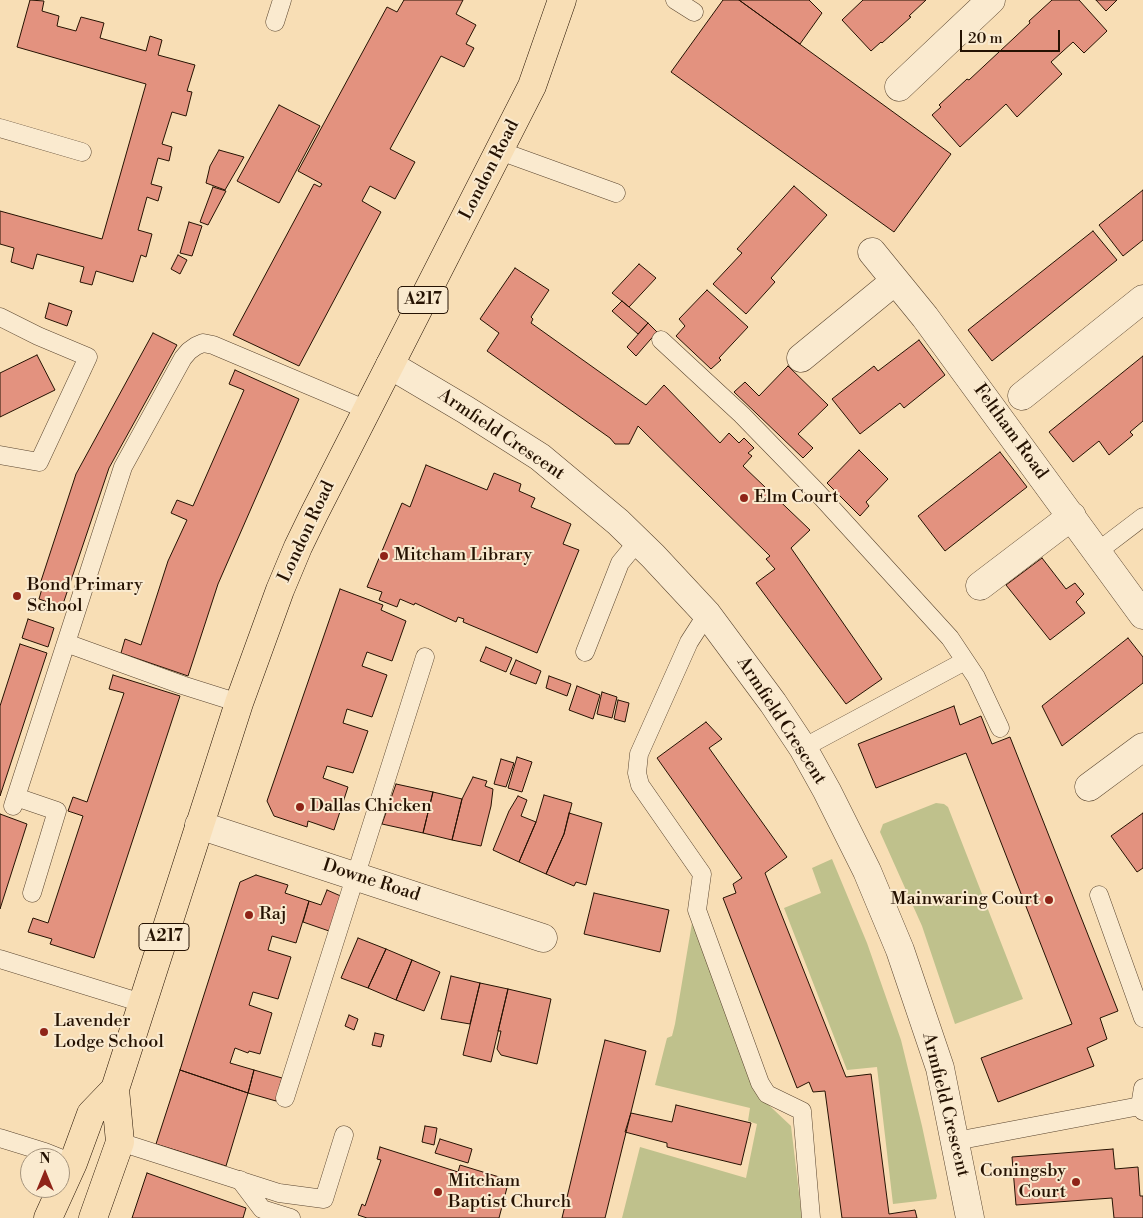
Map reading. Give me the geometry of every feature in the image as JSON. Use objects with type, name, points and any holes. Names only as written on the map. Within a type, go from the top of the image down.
[{"type":"main road","name":"London Road","points":[[115,1089],[239,703],[280,590],[298,547],[532,86],[562,0]]},
{"type":"main road","name":"A217","points":[[93,1218],[120,1142],[115,1089]]},
{"type":"main road","name":"A217","points":[[70,1150],[91,1114],[115,1089]]},
{"type":"main road","name":"A217","points":[[48,1218],[54,1198]]},
{"type":"street","points":[[899,87],[991,0]]},
{"type":"street","name":"Feltham Road","points":[[872,252],[925,317],[1143,615]]},
{"type":"street","points":[[801,358],[895,281]]},
{"type":"street","points":[[1022,396],[1143,298]]},
{"type":"street","name":"Armfield Crescent","points":[[390,365],[540,457],[618,522],[707,614],[773,702],[803,748],[827,791],[867,871],[900,950],[940,1068],[970,1218]]},
{"type":"street","points":[[980,586],[1072,516]]},
{"type":"street","points":[[1089,787],[1143,747]]},
{"type":"street","name":"Downe Road","points":[[199,825],[543,938]]},
{"type":"lane","points":[[275,22],[282,0]]},
{"type":"lane","points":[[675,0],[694,12]]},
{"type":"lane","points":[[0,128],[82,152]]},
{"type":"lane","points":[[500,150],[616,193]]},
{"type":"lane","points":[[0,317],[38,336],[88,357],[39,462],[0,455]]},
{"type":"lane","points":[[661,340],[742,415],[816,491],[950,638],[976,677],[1000,728]]},
{"type":"lane","points":[[32,893],[57,811],[14,801],[123,467],[183,358],[196,346],[204,343],[212,344],[367,410]]},
{"type":"lane","points":[[1097,552],[1143,517]]},
{"type":"lane","points":[[585,652],[620,563],[638,541]]},
{"type":"lane","points":[[707,614],[689,642],[639,754],[637,773],[640,785],[702,874],[697,910],[760,1083],[767,1094],[802,1111],[811,1218]]},
{"type":"lane","points":[[66,643],[182,685],[239,703]]},
{"type":"lane","points":[[285,1098],[425,657]]},
{"type":"lane","points":[[803,748],[965,661]]},
{"type":"lane","points":[[1099,895],[1143,1018]]},
{"type":"lane","points":[[0,959],[142,1003]]},
{"type":"lane","points":[[956,1141],[1141,1108],[1143,1088]]},
{"type":"lane","points":[[120,1142],[280,1193],[324,1199],[344,1135]]},
{"type":"lane","points":[[0,1138],[33,1148]]},
{"type":"lane","points":[[240,1180],[262,1209],[280,1216]]},
{"type":"green space","points":[[936,803],[944,804],[948,807],[1023,999],[955,1024],[922,926],[880,832],[883,824]]},
{"type":"green space","points":[[832,859],[867,943],[901,1040],[922,1126],[937,1196],[936,1199],[893,1204],[877,1067],[847,1070],[784,908],[821,893],[812,868]]},
{"type":"green space","points":[[692,923],[756,1093],[791,1126],[802,1218],[622,1218],[640,1147],[746,1178],[757,1124],[748,1121],[750,1108],[655,1085],[667,1038],[672,1036],[675,1024]]},
{"type":"building","points":[[30,0],[44,1],[42,11],[59,16],[57,26],[76,31],[81,17],[104,23],[100,38],[146,51],[150,36],[162,40],[158,55],[195,65],[187,91],[192,92],[186,116],[172,112],[162,144],[172,147],[169,161],[158,158],[151,184],[162,187],[158,201],[147,197],[138,230],[152,234],[146,257],[141,255],[133,282],[96,271],[92,285],[80,282],[84,267],[37,254],[33,269],[11,262],[14,248],[0,244],[0,211],[102,239],[146,84],[17,47]]},
{"type":"building","points":[[404,0],[463,0],[456,14],[476,25],[466,44],[474,48],[464,67],[441,56],[390,149],[415,162],[395,199],[370,186],[362,201],[381,212],[299,366],[233,335],[314,184],[320,187],[322,184],[298,171],[387,7],[397,12]]},
{"type":"building","points":[[723,0],[739,0],[951,154],[894,232],[671,72]]},
{"type":"building","points":[[739,0],[809,0],[822,13],[800,44]]},
{"type":"building","points":[[863,0],[926,0],[909,16],[911,17],[871,51],[842,20]]},
{"type":"building","points":[[1052,0],[1079,0],[1107,31],[1084,53],[1073,42],[1051,62],[1062,74],[1017,117],[1006,104],[960,147],[932,115],[941,107],[939,105],[967,79],[969,80]]},
{"type":"building","points":[[1096,0],[1117,0],[1106,11]]},
{"type":"building","points":[[279,105],[320,126],[279,203],[237,181]]},
{"type":"building","points":[[219,150],[244,157],[225,190],[206,183],[210,166]]},
{"type":"building","points":[[794,186],[827,215],[771,278],[775,282],[746,314],[713,284],[742,253],[737,249]]},
{"type":"building","points":[[213,187],[226,191],[208,225],[200,222]]},
{"type":"building","points":[[1143,190],[1143,240],[1123,256],[1099,225]]},
{"type":"building","points":[[189,222],[202,226],[192,256],[180,253]]},
{"type":"building","points":[[1093,231],[1117,260],[992,361],[968,330]]},
{"type":"building","points":[[178,255],[187,260],[180,274],[171,269]]},
{"type":"building","points":[[639,264],[656,278],[629,307],[612,293]]},
{"type":"building","name":"Elm Court","points":[[515,268],[549,290],[531,317],[533,319],[531,323],[646,405],[664,385],[720,443],[729,433],[739,443],[744,438],[754,448],[748,453],[752,456],[743,466],[810,530],[791,548],[882,679],[846,704],[756,583],[775,569],[766,559],[770,556],[638,426],[629,444],[615,444],[610,438],[487,351],[499,333],[480,319]]},
{"type":"building","points":[[707,290],[748,327],[719,358],[721,360],[711,369],[676,336],[685,326],[679,319]]},
{"type":"building","points":[[622,301],[648,323],[638,334],[612,311]]},
{"type":"building","points":[[49,303],[72,311],[67,326],[45,318]]},
{"type":"building","points":[[648,323],[657,332],[636,356],[627,347]]},
{"type":"building","points":[[153,333],[177,345],[109,468],[62,607],[39,599],[43,585],[40,584],[76,474]]},
{"type":"building","points":[[919,340],[945,375],[904,408],[900,403],[860,434],[832,399],[874,366],[878,371]]},
{"type":"building","points":[[37,355],[55,390],[0,417],[0,373]]},
{"type":"building","points":[[1143,356],[1143,421],[1130,432],[1133,435],[1109,455],[1099,441],[1073,462],[1049,432]]},
{"type":"building","points":[[788,366],[828,405],[798,434],[813,448],[803,458],[734,392],[745,382],[759,396]]},
{"type":"building","points":[[235,370],[299,399],[218,584],[188,676],[121,653],[125,639],[141,645],[168,561],[187,520],[171,513],[177,500],[193,506],[244,390],[229,384]]},
{"type":"building","points":[[859,450],[888,479],[866,502],[869,506],[860,516],[827,483]]},
{"type":"building","points":[[1000,452],[1027,487],[945,551],[918,516]]},
{"type":"building","name":"Mitcham Library","points":[[426,465],[487,490],[494,473],[521,484],[519,491],[535,498],[531,507],[571,524],[563,544],[579,550],[537,653],[463,622],[464,619],[458,617],[456,622],[415,603],[414,605],[400,599],[397,607],[379,600],[382,592],[367,587],[402,503],[410,507]]},
{"type":"building","points":[[1042,558],[1066,589],[1075,583],[1084,594],[1076,602],[1085,613],[1050,640],[1006,585]]},
{"type":"building","points":[[340,589],[383,605],[381,610],[406,621],[392,661],[367,652],[362,666],[387,675],[372,717],[347,709],[343,723],[368,731],[353,773],[327,766],[323,778],[348,787],[334,830],[308,821],[307,827],[274,816],[267,801]]},
{"type":"building","points":[[28,619],[54,628],[48,647],[22,638]]},
{"type":"building","points":[[1128,638],[1143,657],[1143,683],[1062,746],[1042,706]]},
{"type":"building","points":[[20,644],[47,653],[0,796],[0,706]]},
{"type":"building","points":[[486,647],[512,658],[506,672],[480,661]]},
{"type":"building","points":[[516,660],[541,671],[536,684],[510,674]]},
{"type":"building","points":[[113,675],[180,696],[94,958],[50,944],[52,939],[28,932],[33,918],[48,923],[83,816],[68,811],[73,797],[87,802],[124,693],[109,689]]},
{"type":"building","points":[[549,676],[571,684],[567,696],[546,688]]},
{"type":"building","points":[[577,686],[600,695],[593,719],[569,710]]},
{"type":"building","points":[[602,692],[617,697],[612,718],[597,714]]},
{"type":"building","points":[[618,700],[629,703],[625,722],[614,719]]},
{"type":"building","name":"Mainwaring Court","points":[[954,706],[960,725],[981,716],[992,744],[1010,737],[1118,1011],[1100,1018],[1107,1039],[1087,1048],[1094,1066],[998,1102],[981,1058],[1072,1024],[966,753],[876,788],[858,744]]},
{"type":"building","points":[[706,722],[722,739],[709,748],[787,857],[765,873],[846,1077],[871,1074],[889,1214],[915,1210],[917,1218],[842,1218],[825,1091],[813,1092],[809,1082],[797,1088],[723,898],[736,893],[733,884],[742,878],[657,758]]},
{"type":"building","points":[[517,757],[532,762],[522,792],[508,788]]},
{"type":"building","points":[[501,759],[514,763],[506,787],[494,784]]},
{"type":"building","points":[[473,777],[487,781],[485,786],[493,789],[491,806],[481,846],[452,840],[462,799]]},
{"type":"building","points":[[396,784],[433,792],[423,833],[382,824]]},
{"type":"building","points":[[433,792],[462,799],[452,840],[423,833]]},
{"type":"building","points":[[544,795],[572,803],[564,834],[546,874],[519,862],[536,822]]},
{"type":"building","points":[[518,796],[527,800],[521,816],[536,822],[519,862],[493,850],[509,811]]},
{"type":"building","points":[[569,813],[602,823],[586,885],[576,882],[574,886],[546,874],[564,834]]},
{"type":"building","points":[[1143,813],[1143,868],[1137,872],[1111,836]]},
{"type":"building","points":[[0,814],[27,824],[0,909]]},
{"type":"building","points":[[256,875],[288,885],[285,893],[309,901],[296,943],[272,936],[268,950],[291,957],[278,999],[253,992],[249,1005],[272,1013],[260,1054],[249,1051],[248,1053],[235,1048],[230,1063],[254,1070],[248,1093],[180,1070],[240,882]]},
{"type":"building","points":[[327,890],[343,897],[332,932],[303,922],[309,901],[321,905]]},
{"type":"building","points":[[594,893],[669,910],[660,952],[584,934]]},
{"type":"building","points":[[358,938],[386,949],[368,988],[341,978]]},
{"type":"building","points":[[386,949],[412,960],[396,1000],[368,988]]},
{"type":"building","points":[[412,960],[440,972],[424,1011],[396,1000]]},
{"type":"building","points":[[451,976],[480,983],[470,1024],[441,1019]]},
{"type":"building","points":[[480,983],[508,989],[491,1062],[463,1055]]},
{"type":"building","points":[[508,989],[551,999],[537,1064],[501,1055],[497,1049],[501,1031],[498,1031]]},
{"type":"building","points":[[349,1015],[358,1019],[354,1030],[345,1026]]},
{"type":"building","points":[[375,1033],[384,1035],[381,1047],[372,1045]]},
{"type":"building","points":[[605,1040],[646,1051],[605,1218],[562,1218]]},
{"type":"building","points":[[180,1070],[248,1093],[226,1166],[156,1144]]},
{"type":"building","points":[[254,1070],[282,1078],[276,1101],[248,1093]]},
{"type":"building","points":[[676,1105],[751,1123],[741,1165],[667,1147],[667,1143],[625,1132],[631,1113],[672,1122]]},
{"type":"building","points":[[425,1126],[437,1128],[434,1145],[422,1142]]},
{"type":"building","points":[[440,1139],[472,1149],[468,1163],[435,1153]]},
{"type":"building","name":"Mitcham Baptist Church","points":[[380,1147],[458,1172],[460,1165],[509,1180],[499,1218],[367,1218],[358,1215],[362,1204],[365,1206],[381,1160],[377,1159]]},
{"type":"building","name":"Coningsby Court","points":[[1113,1149],[1115,1169],[1138,1167],[1140,1196],[1143,1196],[1143,1218],[1114,1218],[1112,1198],[1016,1205],[1012,1157]]},
{"type":"building","points":[[147,1173],[246,1208],[243,1218],[132,1218]]},
{"type":"place","name":"Elm Court","points":[[744,498]]},
{"type":"place","name":"Mitcham Library","points":[[384,556]]},
{"type":"place","name":"Bond Primary School","points":[[17,596]]},
{"type":"place","name":"Dallas Chicken","points":[[300,807]]},
{"type":"place","name":"Mainwaring Court","points":[[1049,900]]},
{"type":"place","name":"Raj","points":[[249,915]]},
{"type":"place","name":"Lavender Lodge School","points":[[44,1032]]},
{"type":"place","name":"Coningsby Court","points":[[1076,1182]]},
{"type":"place","name":"Mitcham Baptist Church","points":[[438,1192]]}]
